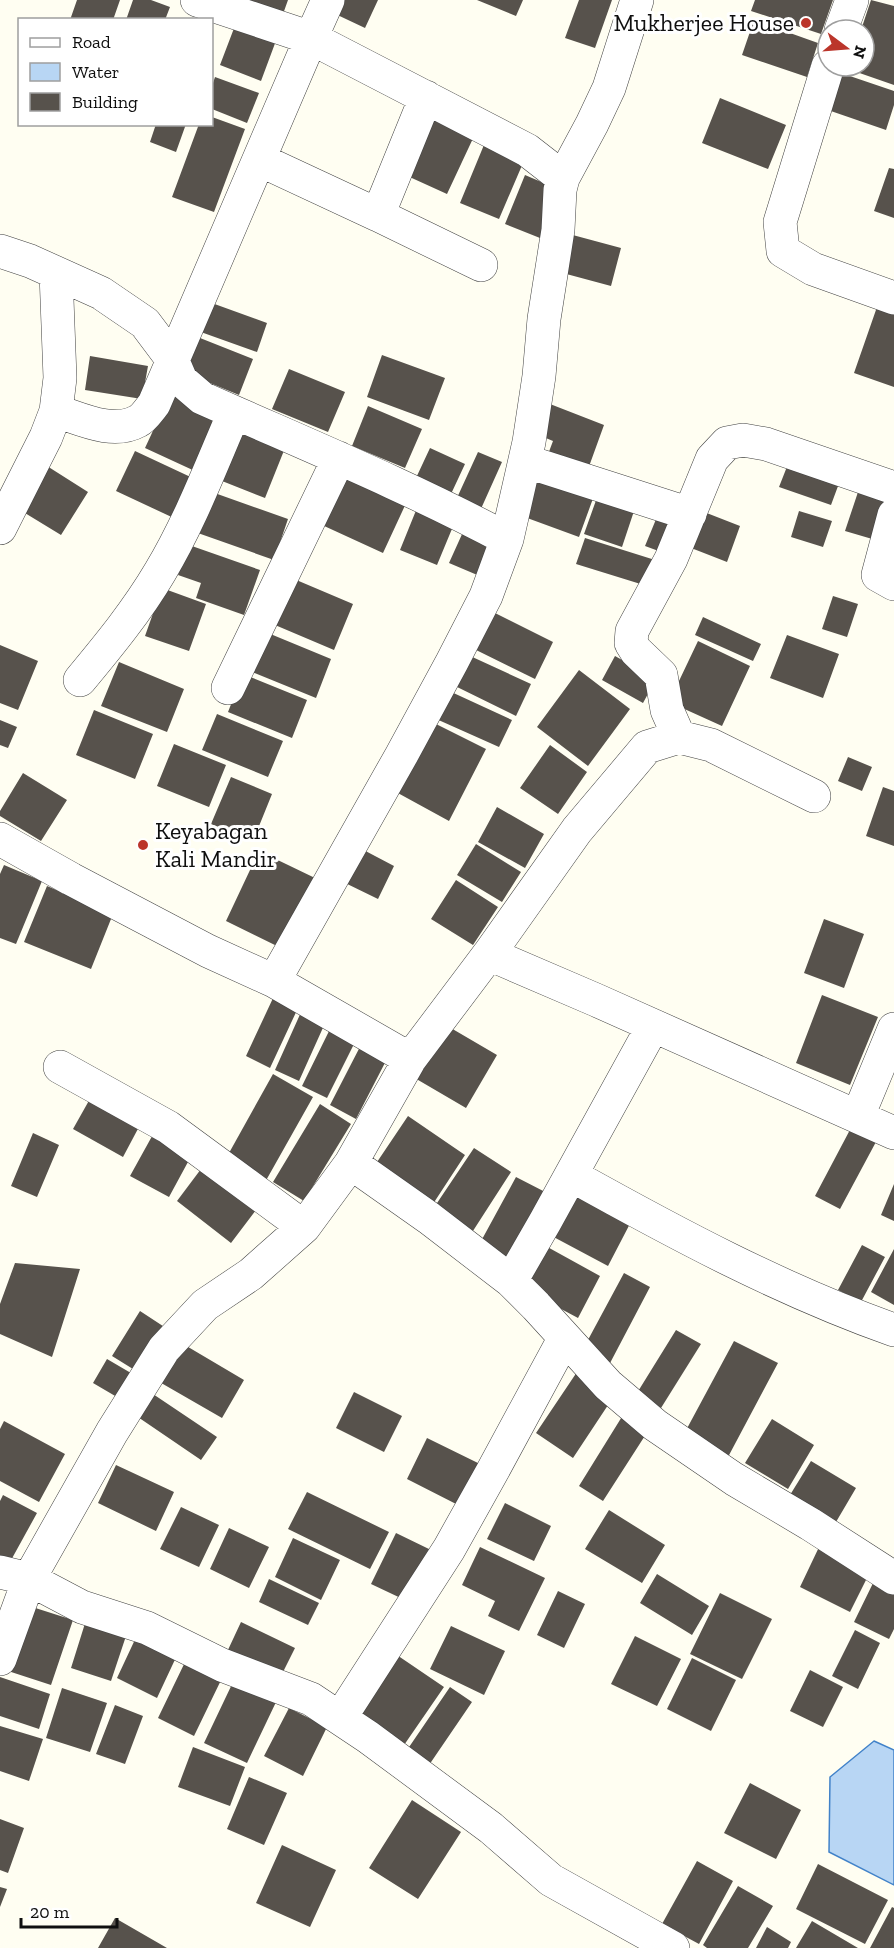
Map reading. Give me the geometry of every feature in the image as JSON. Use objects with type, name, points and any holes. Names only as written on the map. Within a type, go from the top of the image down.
[{"type":"street","points":[[197,0],[311,38],[527,150],[563,178]]},
{"type":"street","points":[[56,411],[102,425],[123,428],[140,421],[154,405],[328,0]]},
{"type":"street","points":[[274,981],[401,756],[486,596],[507,539],[525,461],[539,376],[544,319],[558,230],[560,190],[563,178],[609,88],[637,0]]},
{"type":"street","points":[[845,18],[852,0]]},
{"type":"street","points":[[824,78],[780,222],[783,250],[813,269],[894,298]]},
{"type":"street","points":[[378,215],[426,97]]},
{"type":"street","points":[[260,160],[481,265]]},
{"type":"street","points":[[0,251],[101,292],[145,323],[172,359],[181,380],[202,398],[456,512],[507,539]]},
{"type":"street","points":[[0,528],[46,437],[56,411],[60,378],[56,273]]},
{"type":"street","points":[[80,680],[126,624],[160,572],[181,534],[234,412]]},
{"type":"street","points":[[679,737],[667,710],[661,675],[636,651],[631,643],[632,631],[671,559],[711,459],[727,443],[743,440],[766,444],[894,488]]},
{"type":"street","points":[[228,688],[339,458]]},
{"type":"street","points":[[525,461],[690,514]]},
{"type":"street","points":[[894,516],[878,575],[894,584]]},
{"type":"street","points":[[0,1659],[15,1576],[112,1432],[164,1349],[205,1305],[251,1274],[304,1227],[351,1163],[410,1059],[489,954],[577,830],[647,747],[679,737],[711,745],[814,796]]},
{"type":"street","points":[[0,839],[208,951],[274,981],[410,1059]]},
{"type":"street","points":[[489,954],[894,1133]]},
{"type":"street","points":[[511,1281],[653,1026]]},
{"type":"street","points":[[858,1116],[894,1029]]},
{"type":"street","points":[[60,1066],[168,1127],[304,1227]]},
{"type":"street","points":[[351,1163],[429,1218],[511,1281],[608,1385],[655,1425],[734,1479],[894,1578]]},
{"type":"street","points":[[571,1175],[653,1221],[746,1267],[852,1315],[894,1330]]},
{"type":"street","points":[[340,1718],[449,1550],[564,1339]]},
{"type":"street","points":[[15,1576],[82,1606],[147,1628],[222,1665],[311,1699],[491,1828],[551,1880],[660,1945]]},
{"type":"water","points":[[874,1741],[894,1750],[894,1885],[829,1852],[830,1777]]},
{"type":"building","points":[[77,0],[120,0],[114,18],[71,18]]},
{"type":"building","points":[[133,0],[151,0],[170,7],[166,18],[127,18]]},
{"type":"building","points":[[247,0],[288,0],[283,14]]},
{"type":"building","points":[[335,0],[378,0],[365,28],[329,11]]},
{"type":"building","points":[[477,0],[523,0],[516,16]]},
{"type":"building","points":[[579,0],[612,0],[595,48],[565,38]]},
{"type":"building","name":"Mukherjee House","points":[[755,0],[833,0],[827,18],[816,18],[816,32],[751,11]]},
{"type":"building","points":[[871,0],[894,6],[894,85],[874,78],[876,78],[876,18],[865,18]]},
{"type":"building","points":[[754,20],[816,42],[807,77],[742,55]]},
{"type":"building","points":[[236,23],[277,38],[261,81],[220,65]]},
{"type":"building","points":[[215,77],[259,93],[247,123],[213,109]]},
{"type":"building","points":[[836,78],[856,78],[894,91],[894,105],[886,130],[825,109]]},
{"type":"building","points":[[720,98],[786,125],[768,169],[702,143]]},
{"type":"building","points":[[431,112],[476,132],[447,194],[403,174]]},
{"type":"building","points":[[213,117],[245,129],[214,212],[172,197],[198,126],[213,126]]},
{"type":"building","points":[[155,126],[185,126],[176,152],[150,142]]},
{"type":"building","points":[[486,140],[526,156],[499,219],[460,203]]},
{"type":"building","points":[[889,168],[894,169],[894,218],[874,211]]},
{"type":"building","points":[[525,175],[560,190],[540,238],[505,224]]},
{"type":"building","points":[[569,234],[621,248],[611,286],[559,272]]},
{"type":"building","points":[[209,302],[267,323],[257,352],[198,331]]},
{"type":"building","points":[[877,307],[894,313],[894,387],[854,373]]},
{"type":"building","points":[[195,336],[253,359],[239,395],[181,371]]},
{"type":"building","points":[[382,355],[445,378],[429,420],[367,397]]},
{"type":"building","points":[[90,356],[148,366],[142,399],[85,390]]},
{"type":"building","points":[[289,369],[345,392],[328,432],[272,409]]},
{"type":"building","points":[[171,392],[223,416],[197,472],[145,448]]},
{"type":"building","points":[[550,404],[604,425],[587,472],[547,457],[553,441],[541,436]]},
{"type":"building","points":[[368,406],[422,429],[405,468],[352,446]]},
{"type":"building","points":[[239,424],[287,443],[265,498],[217,479]]},
{"type":"building","points":[[430,448],[465,464],[451,494],[416,478]]},
{"type":"building","points":[[135,451],[197,480],[178,520],[116,491]]},
{"type":"building","points":[[478,452],[502,462],[480,511],[456,500]]},
{"type":"building","points":[[790,459],[841,478],[831,505],[779,487]]},
{"type":"building","points":[[47,466],[88,492],[61,535],[20,510]]},
{"type":"building","points":[[347,471],[408,499],[383,553],[322,525]]},
{"type":"building","points":[[535,472],[595,493],[579,537],[519,515]]},
{"type":"building","points":[[859,489],[892,500],[879,541],[845,531]]},
{"type":"building","points":[[209,491],[288,519],[274,560],[195,532]]},
{"type":"building","points":[[599,492],[636,505],[622,547],[584,534]]},
{"type":"building","points":[[417,508],[454,524],[437,565],[400,550]]},
{"type":"building","points":[[699,510],[740,526],[727,562],[686,546]]},
{"type":"building","points":[[799,511],[832,521],[823,547],[791,537]]},
{"type":"building","points":[[659,512],[678,519],[664,553],[645,546]]},
{"type":"building","points":[[463,532],[495,546],[482,577],[449,563]]},
{"type":"building","points":[[585,538],[655,560],[647,586],[576,564]]},
{"type":"building","points":[[189,545],[260,570],[244,615],[196,598],[201,583],[178,575]]},
{"type":"building","points":[[294,579],[353,604],[334,650],[275,625]]},
{"type":"building","points":[[162,588],[206,604],[189,651],[145,636]]},
{"type":"building","points":[[833,596],[858,604],[847,637],[822,629]]},
{"type":"building","points":[[487,609],[553,642],[535,679],[468,646]]},
{"type":"building","points":[[703,617],[761,644],[753,661],[695,635]]},
{"type":"building","points":[[268,633],[331,659],[316,698],[252,672]]},
{"type":"building","points":[[787,635],[839,654],[823,698],[770,678]]},
{"type":"building","points":[[698,641],[750,666],[722,726],[669,702]]},
{"type":"building","points":[[0,645],[38,661],[18,710],[0,703]]},
{"type":"building","points":[[468,655],[531,684],[516,716],[453,685]]},
{"type":"building","points":[[615,656],[656,679],[643,703],[602,680]]},
{"type":"building","points":[[119,662],[184,689],[167,732],[101,706]]},
{"type":"building","points":[[579,670],[630,709],[588,766],[537,727]]},
{"type":"building","points":[[243,674],[307,700],[292,738],[228,712]]},
{"type":"building","points":[[447,690],[512,720],[499,747],[434,718]]},
{"type":"building","points":[[94,710],[153,734],[135,779],[76,755]]},
{"type":"building","points":[[217,714],[283,741],[268,777],[202,750]]},
{"type":"building","points":[[0,720],[17,727],[8,748],[0,745]]},
{"type":"building","points":[[432,722],[486,749],[449,821],[396,792]]},
{"type":"building","points":[[174,744],[226,765],[209,807],[157,786]]},
{"type":"building","points":[[550,745],[587,772],[558,814],[520,788]]},
{"type":"building","points":[[848,757],[872,767],[862,791],[838,781]]},
{"type":"building","points":[[23,773],[67,800],[41,841],[0,816],[0,811]]},
{"type":"building","points":[[231,777],[272,794],[253,841],[211,824]]},
{"type":"building","points":[[883,787],[894,791],[894,846],[866,836]]},
{"type":"building","points":[[497,807],[544,834],[525,868],[478,842]]},
{"type":"building","points":[[476,844],[521,872],[502,902],[457,875]]},
{"type":"building","points":[[356,846],[394,866],[378,899],[339,880]]},
{"type":"building","points":[[259,851],[315,878],[281,948],[226,921]]},
{"type":"building","points":[[4,865],[42,881],[16,944],[0,938],[0,874]]},
{"type":"building","points":[[456,880],[498,907],[473,945],[431,919]]},
{"type":"building","points":[[47,886],[113,914],[91,969],[24,942]]},
{"type":"building","points":[[824,919],[864,934],[844,988],[804,973]]},
{"type":"building","points":[[822,995],[878,1017],[850,1085],[796,1063]]},
{"type":"building","points":[[274,996],[298,1008],[270,1068],[246,1056]]},
{"type":"building","points":[[302,1010],[326,1021],[299,1081],[275,1070]]},
{"type":"building","points":[[444,1024],[497,1055],[466,1108],[413,1077]]},
{"type":"building","points":[[332,1025],[357,1038],[327,1098],[302,1086]]},
{"type":"building","points":[[363,1041],[389,1055],[356,1119],[330,1105]]},
{"type":"building","points":[[273,1074],[313,1097],[264,1184],[224,1162]]},
{"type":"building","points":[[91,1097],[140,1125],[123,1157],[73,1129]]},
{"type":"building","points":[[320,1104],[351,1124],[304,1201],[273,1182]]},
{"type":"building","points":[[408,1116],[465,1155],[431,1207],[373,1168]]},
{"type":"building","points":[[852,1126],[877,1140],[840,1209],[815,1196]]},
{"type":"building","points":[[156,1129],[195,1149],[169,1197],[130,1176]]},
{"type":"building","points":[[33,1133],[59,1145],[37,1197],[11,1186]]},
{"type":"building","points":[[474,1148],[511,1172],[471,1234],[433,1209]]},
{"type":"building","points":[[207,1161],[262,1202],[231,1243],[177,1201]]},
{"type":"building","points":[[516,1177],[551,1195],[515,1262],[480,1243]]},
{"type":"building","points":[[575,1184],[634,1216],[608,1266],[548,1234]]},
{"type":"building","points":[[894,1184],[894,1221],[881,1215]]},
{"type":"building","points":[[542,1244],[600,1276],[578,1318],[520,1287]]},
{"type":"building","points":[[862,1245],[885,1257],[861,1302],[838,1290]]},
{"type":"building","points":[[894,1249],[894,1305],[871,1292]]},
{"type":"building","points":[[15,1263],[80,1269],[52,1357],[0,1334],[0,1304]]},
{"type":"building","points":[[624,1273],[650,1287],[609,1365],[582,1351]]},
{"type":"building","points":[[140,1311],[169,1330],[141,1374],[112,1356]]},
{"type":"building","points":[[676,1330],[701,1344],[661,1408],[637,1393]]},
{"type":"building","points":[[178,1341],[244,1380],[222,1418],[156,1380]]},
{"type":"building","points":[[734,1341],[778,1363],[728,1457],[684,1434]]},
{"type":"building","points":[[107,1359],[136,1376],[122,1400],[93,1383]]},
{"type":"building","points":[[577,1372],[614,1396],[573,1458],[536,1433]]},
{"type":"building","points":[[147,1390],[217,1437],[201,1460],[132,1413]]},
{"type":"building","points":[[354,1392],[402,1416],[384,1452],[336,1428]]},
{"type":"building","points":[[623,1415],[648,1431],[603,1501],[579,1486]]},
{"type":"building","points":[[772,1419],[814,1445],[788,1489],[745,1463]]},
{"type":"building","points":[[4,1421],[65,1454],[39,1502],[0,1481],[0,1429]]},
{"type":"building","points":[[427,1438],[480,1464],[460,1506],[407,1479]]},
{"type":"building","points":[[811,1461],[856,1488],[836,1522],[790,1495]]},
{"type":"building","points":[[116,1465],[174,1492],[156,1531],[98,1503]]},
{"type":"building","points":[[307,1492],[389,1532],[370,1569],[288,1529]]},
{"type":"building","points":[[3,1495],[37,1513],[10,1562],[0,1556],[0,1501]]},
{"type":"building","points":[[505,1503],[551,1526],[534,1561],[487,1539]]},
{"type":"building","points":[[181,1507],[219,1525],[199,1567],[160,1549]]},
{"type":"building","points":[[609,1510],[665,1545],[642,1583],[585,1549]]},
{"type":"building","points":[[229,1528],[269,1547],[249,1588],[210,1569]]},
{"type":"building","points":[[396,1533],[431,1550],[407,1601],[371,1584]]},
{"type":"building","points":[[293,1538],[340,1560],[321,1600],[275,1577]]},
{"type":"building","points":[[820,1545],[871,1570],[850,1612],[800,1587]]},
{"type":"building","points":[[480,1547],[545,1578],[519,1631],[488,1616],[495,1601],[462,1585]]},
{"type":"building","points":[[657,1574],[709,1606],[692,1635],[640,1603]]},
{"type":"building","points":[[876,1577],[894,1586],[894,1629],[889,1639],[854,1622]]},
{"type":"building","points":[[269,1579],[319,1603],[308,1625],[259,1602]]},
{"type":"building","points":[[558,1591],[585,1604],[564,1648],[537,1635]]},
{"type":"building","points":[[720,1593],[772,1619],[742,1679],[690,1654]]},
{"type":"building","points":[[26,1605],[73,1620],[51,1685],[5,1670]]},
{"type":"building","points":[[87,1617],[128,1630],[111,1681],[71,1668]]},
{"type":"building","points":[[241,1622],[295,1648],[280,1678],[227,1652]]},
{"type":"building","points":[[451,1626],[505,1651],[484,1695],[430,1669]]},
{"type":"building","points":[[855,1630],[880,1643],[858,1689],[832,1676]]},
{"type":"building","points":[[139,1631],[179,1651],[157,1698],[117,1678]]},
{"type":"building","points":[[635,1636],[681,1659],[657,1706],[611,1684]]},
{"type":"building","points":[[391,1651],[444,1687],[402,1748],[350,1711]]},
{"type":"building","points":[[187,1658],[223,1676],[194,1736],[158,1718]]},
{"type":"building","points":[[692,1658],[736,1680],[711,1731],[667,1709]]},
{"type":"building","points":[[810,1670],[843,1687],[823,1727],[790,1711]]},
{"type":"building","points":[[0,1677],[50,1694],[39,1729],[0,1716]]},
{"type":"building","points":[[234,1680],[277,1700],[247,1763],[204,1743]]},
{"type":"building","points":[[450,1687],[472,1702],[427,1768],[405,1753]]},
{"type":"building","points":[[62,1688],[107,1703],[90,1752],[46,1738]]},
{"type":"building","points":[[115,1705],[143,1716],[125,1764],[96,1754]]},
{"type":"building","points":[[289,1708],[327,1727],[303,1776],[264,1756]]},
{"type":"building","points":[[0,1726],[43,1739],[29,1781],[0,1771]]},
{"type":"building","points":[[193,1747],[245,1767],[230,1806],[178,1787]]},
{"type":"building","points":[[249,1777],[287,1793],[264,1845],[227,1829]]},
{"type":"building","points":[[750,1783],[801,1810],[776,1859],[724,1833]]},
{"type":"building","points":[[412,1800],[461,1832],[418,1899],[369,1868]]},
{"type":"building","points":[[0,1819],[24,1828],[8,1873],[0,1870]]},
{"type":"building","points":[[282,1845],[336,1870],[310,1927],[256,1903]]},
{"type":"building","points":[[697,1861],[733,1881],[699,1944],[662,1924]]},
{"type":"building","points":[[818,1864],[888,1900],[865,1944],[796,1909]]},
{"type":"building","points":[[738,1886],[773,1906],[748,1948],[707,1948],[703,1945]]},
{"type":"building","points":[[0,1887],[7,1889],[0,1907]]},
{"type":"building","points":[[892,1907],[894,1908],[894,1948],[870,1948]]},
{"type":"building","points":[[115,1918],[167,1948],[98,1948]]},
{"type":"building","points":[[812,1921],[858,1948],[796,1948]]},
{"type":"building","points":[[767,1927],[791,1942],[788,1948],[756,1948]]},
{"type":"place","name":"Mukherjee House","points":[[806,23]]},
{"type":"place","name":"Keyabagan Kali Mandir","points":[[143,845]]}]
